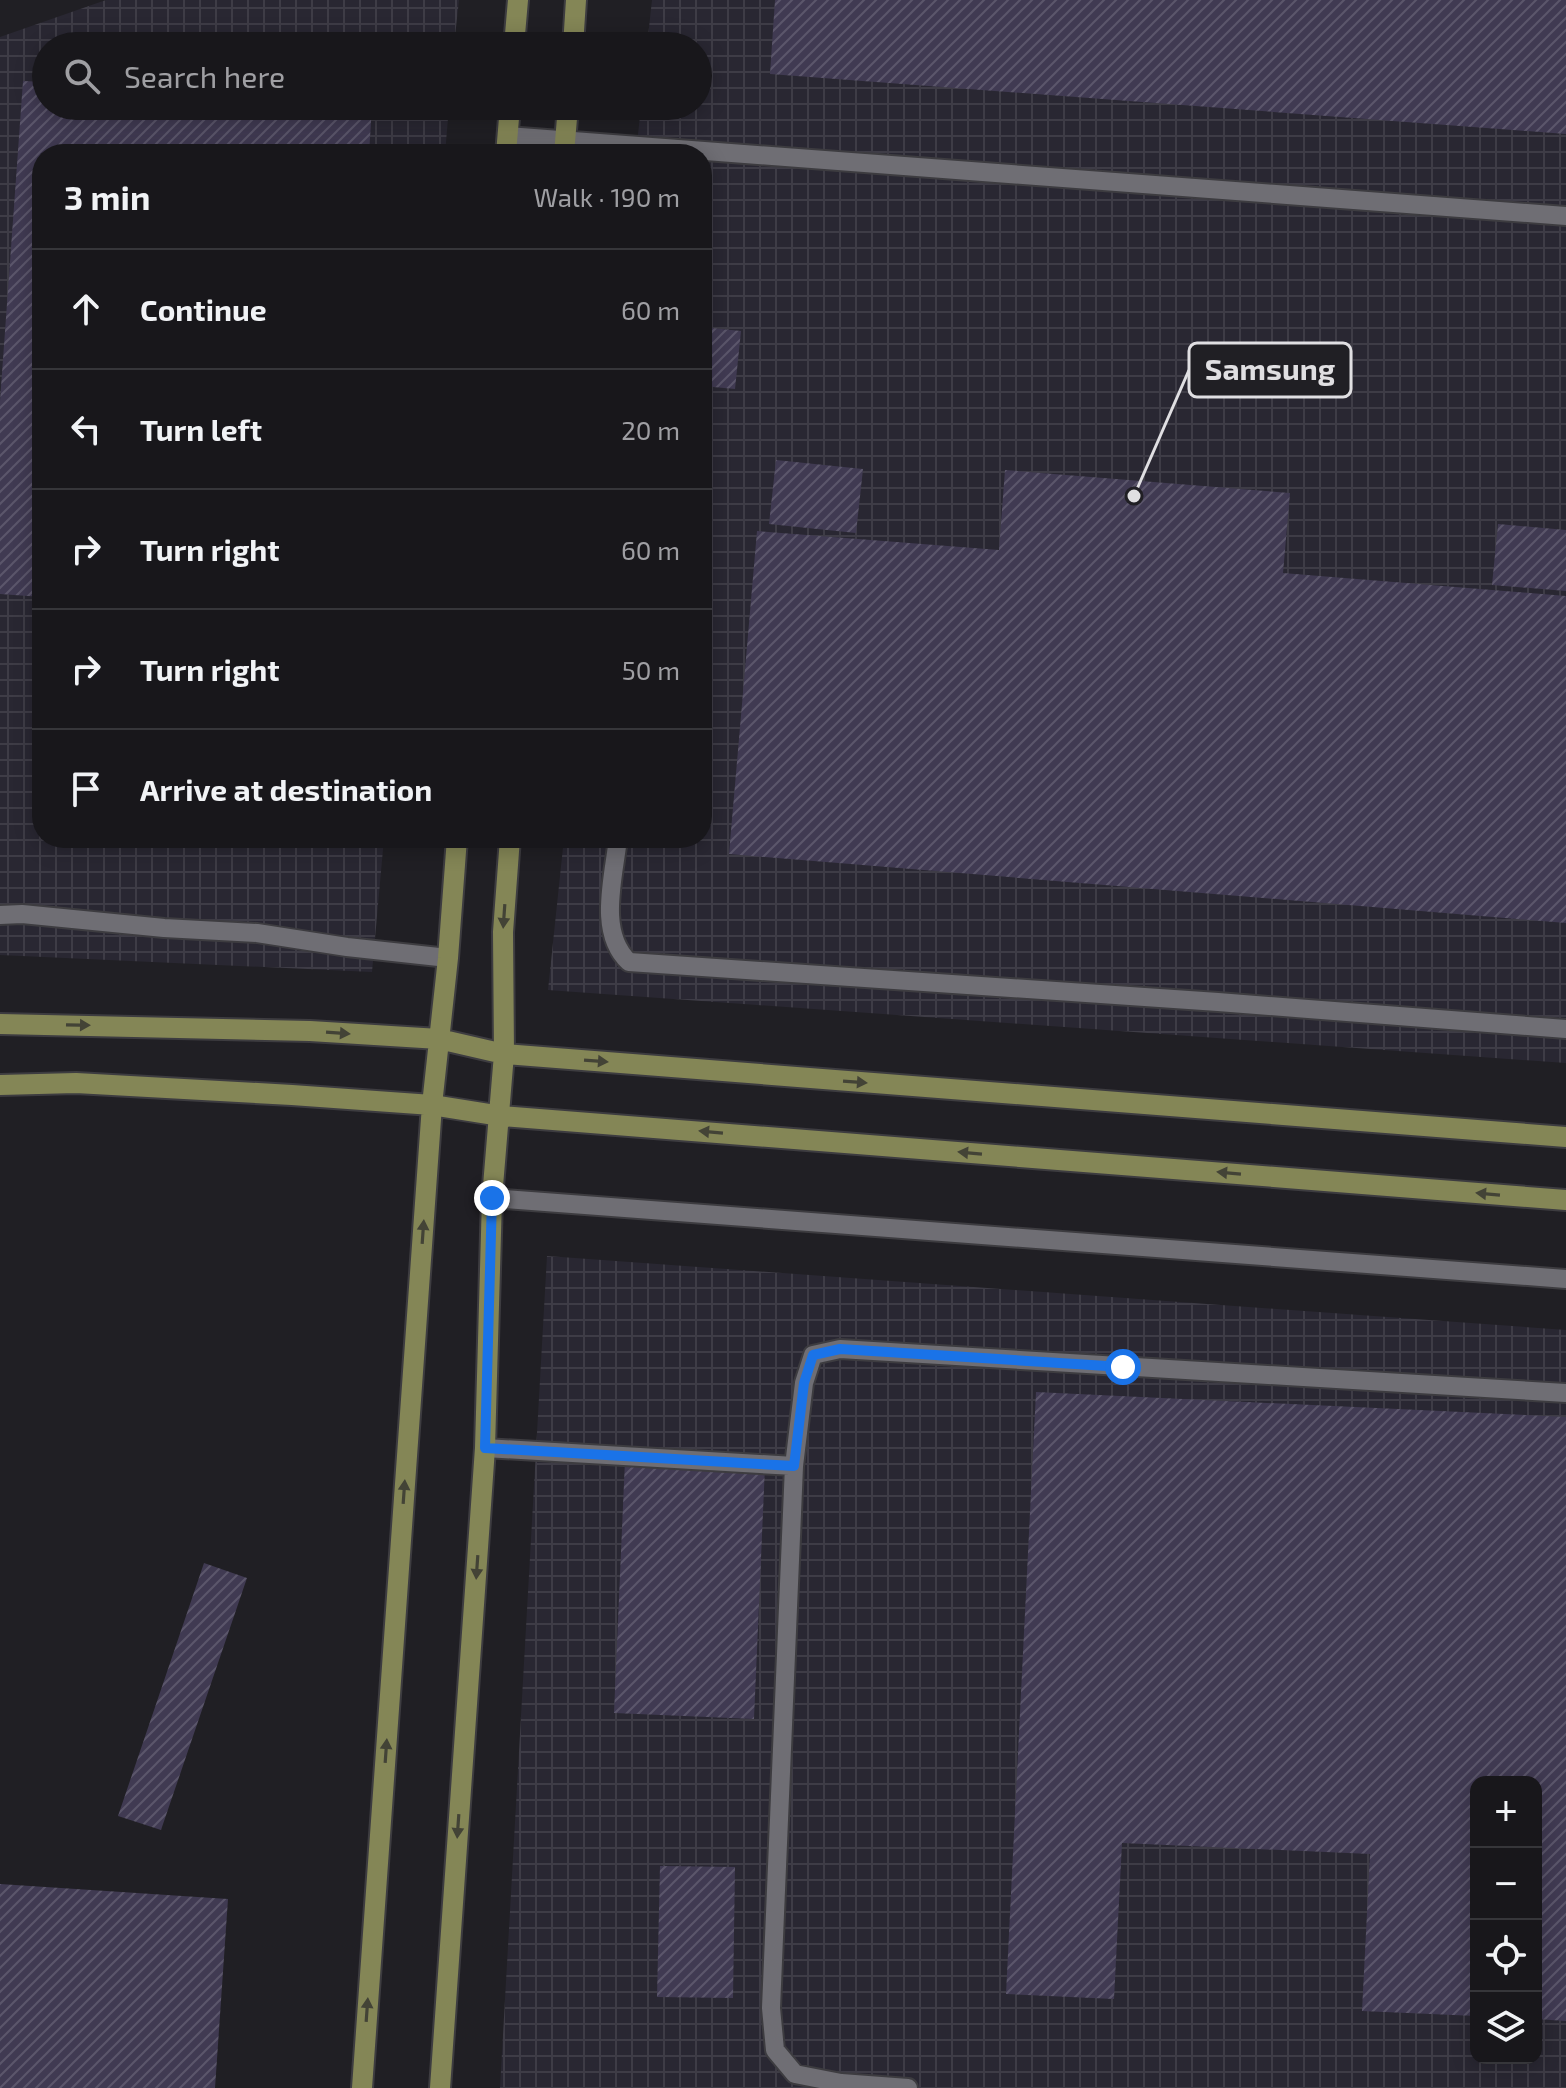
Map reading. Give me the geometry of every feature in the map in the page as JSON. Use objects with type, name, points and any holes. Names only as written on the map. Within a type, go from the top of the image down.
[{"type":"street","points":[[515,32],[518,0]]},
{"type":"street","points":[[574,32],[576,0]]},
{"type":"street","points":[[507,144],[509,120]]},
{"type":"street","points":[[565,144],[567,120]]},
{"type":"street","points":[[362,2088],[432,1105],[456,848]]},
{"type":"street","points":[[440,2088],[485,1448],[492,1198],[501,1116],[503,932],[509,848]]},
{"type":"street","points":[[0,1024],[310,1031],[439,1039],[504,1054],[1566,1137]]},
{"type":"street","points":[[0,1085],[76,1083],[432,1105],[501,1116],[1566,1200]]},
{"type":"lane","points":[[712,154],[1566,216]]},
{"type":"lane","points":[[617,848],[609,921],[617,951],[629,962],[1566,1029]]},
{"type":"lane","points":[[0,915],[22,914],[164,928],[257,933],[448,958]]},
{"type":"lane","points":[[492,1198],[1566,1279]]},
{"type":"lane","points":[[908,2088],[841,2083],[795,2074],[775,2050],[771,2008],[794,1466],[804,1383],[813,1355],[840,1349],[1566,1393]]},
{"type":"lane","points":[[485,1448],[794,1466]]},
{"type":"shaded area","points":[[106,0],[459,0],[456,32],[32,32],[32,120],[448,120],[446,144],[32,144],[32,848],[383,848],[372,972],[0,955],[0,37]]},
{"type":"shaded area","points":[[652,0],[1566,0],[1566,1063],[548,990],[563,848],[712,848],[712,144],[637,144],[640,120],[712,120],[712,32],[649,32]]},
{"type":"shaded area","points":[[547,1256],[1566,1330],[1566,2088],[500,2088]]},
{"type":"building","points":[[775,0],[1566,0],[1566,134],[770,74]]},
{"type":"building","points":[[23,81],[32,81],[32,120],[371,120],[370,144],[32,144],[32,596],[0,594],[0,401]]},
{"type":"building","points":[[712,328],[741,331],[735,389],[712,387]]},
{"type":"building","points":[[776,460],[863,469],[856,533],[769,524]]},
{"type":"building","points":[[1005,470],[1290,493],[1283,573],[1566,596],[1566,923],[729,854],[757,531],[999,550]]},
{"type":"building","points":[[1498,524],[1566,530],[1566,591],[1492,585]]},
{"type":"building","points":[[1036,1392],[1566,1417],[1566,2021],[1542,2019],[1542,1776],[1470,1776],[1470,2016],[1362,2011],[1370,1854],[1122,1843],[1114,1999],[1006,1994]]},
{"type":"building","points":[[625,1460],[765,1466],[754,1719],[614,1713]]},
{"type":"building","points":[[204,1563],[247,1578],[161,1830],[118,1816]]},
{"type":"building","points":[[660,1866],[735,1867],[733,1998],[657,1997]]},
{"type":"building","points":[[0,1884],[228,1899],[215,2088],[0,2088]]},
{"type":"place","name":"Samsung","points":[[1134,496]]},
{"type":"route","points":[[492,1198],[485,1448],[794,1466],[804,1383],[813,1355],[840,1349],[1123,1367]]}]
